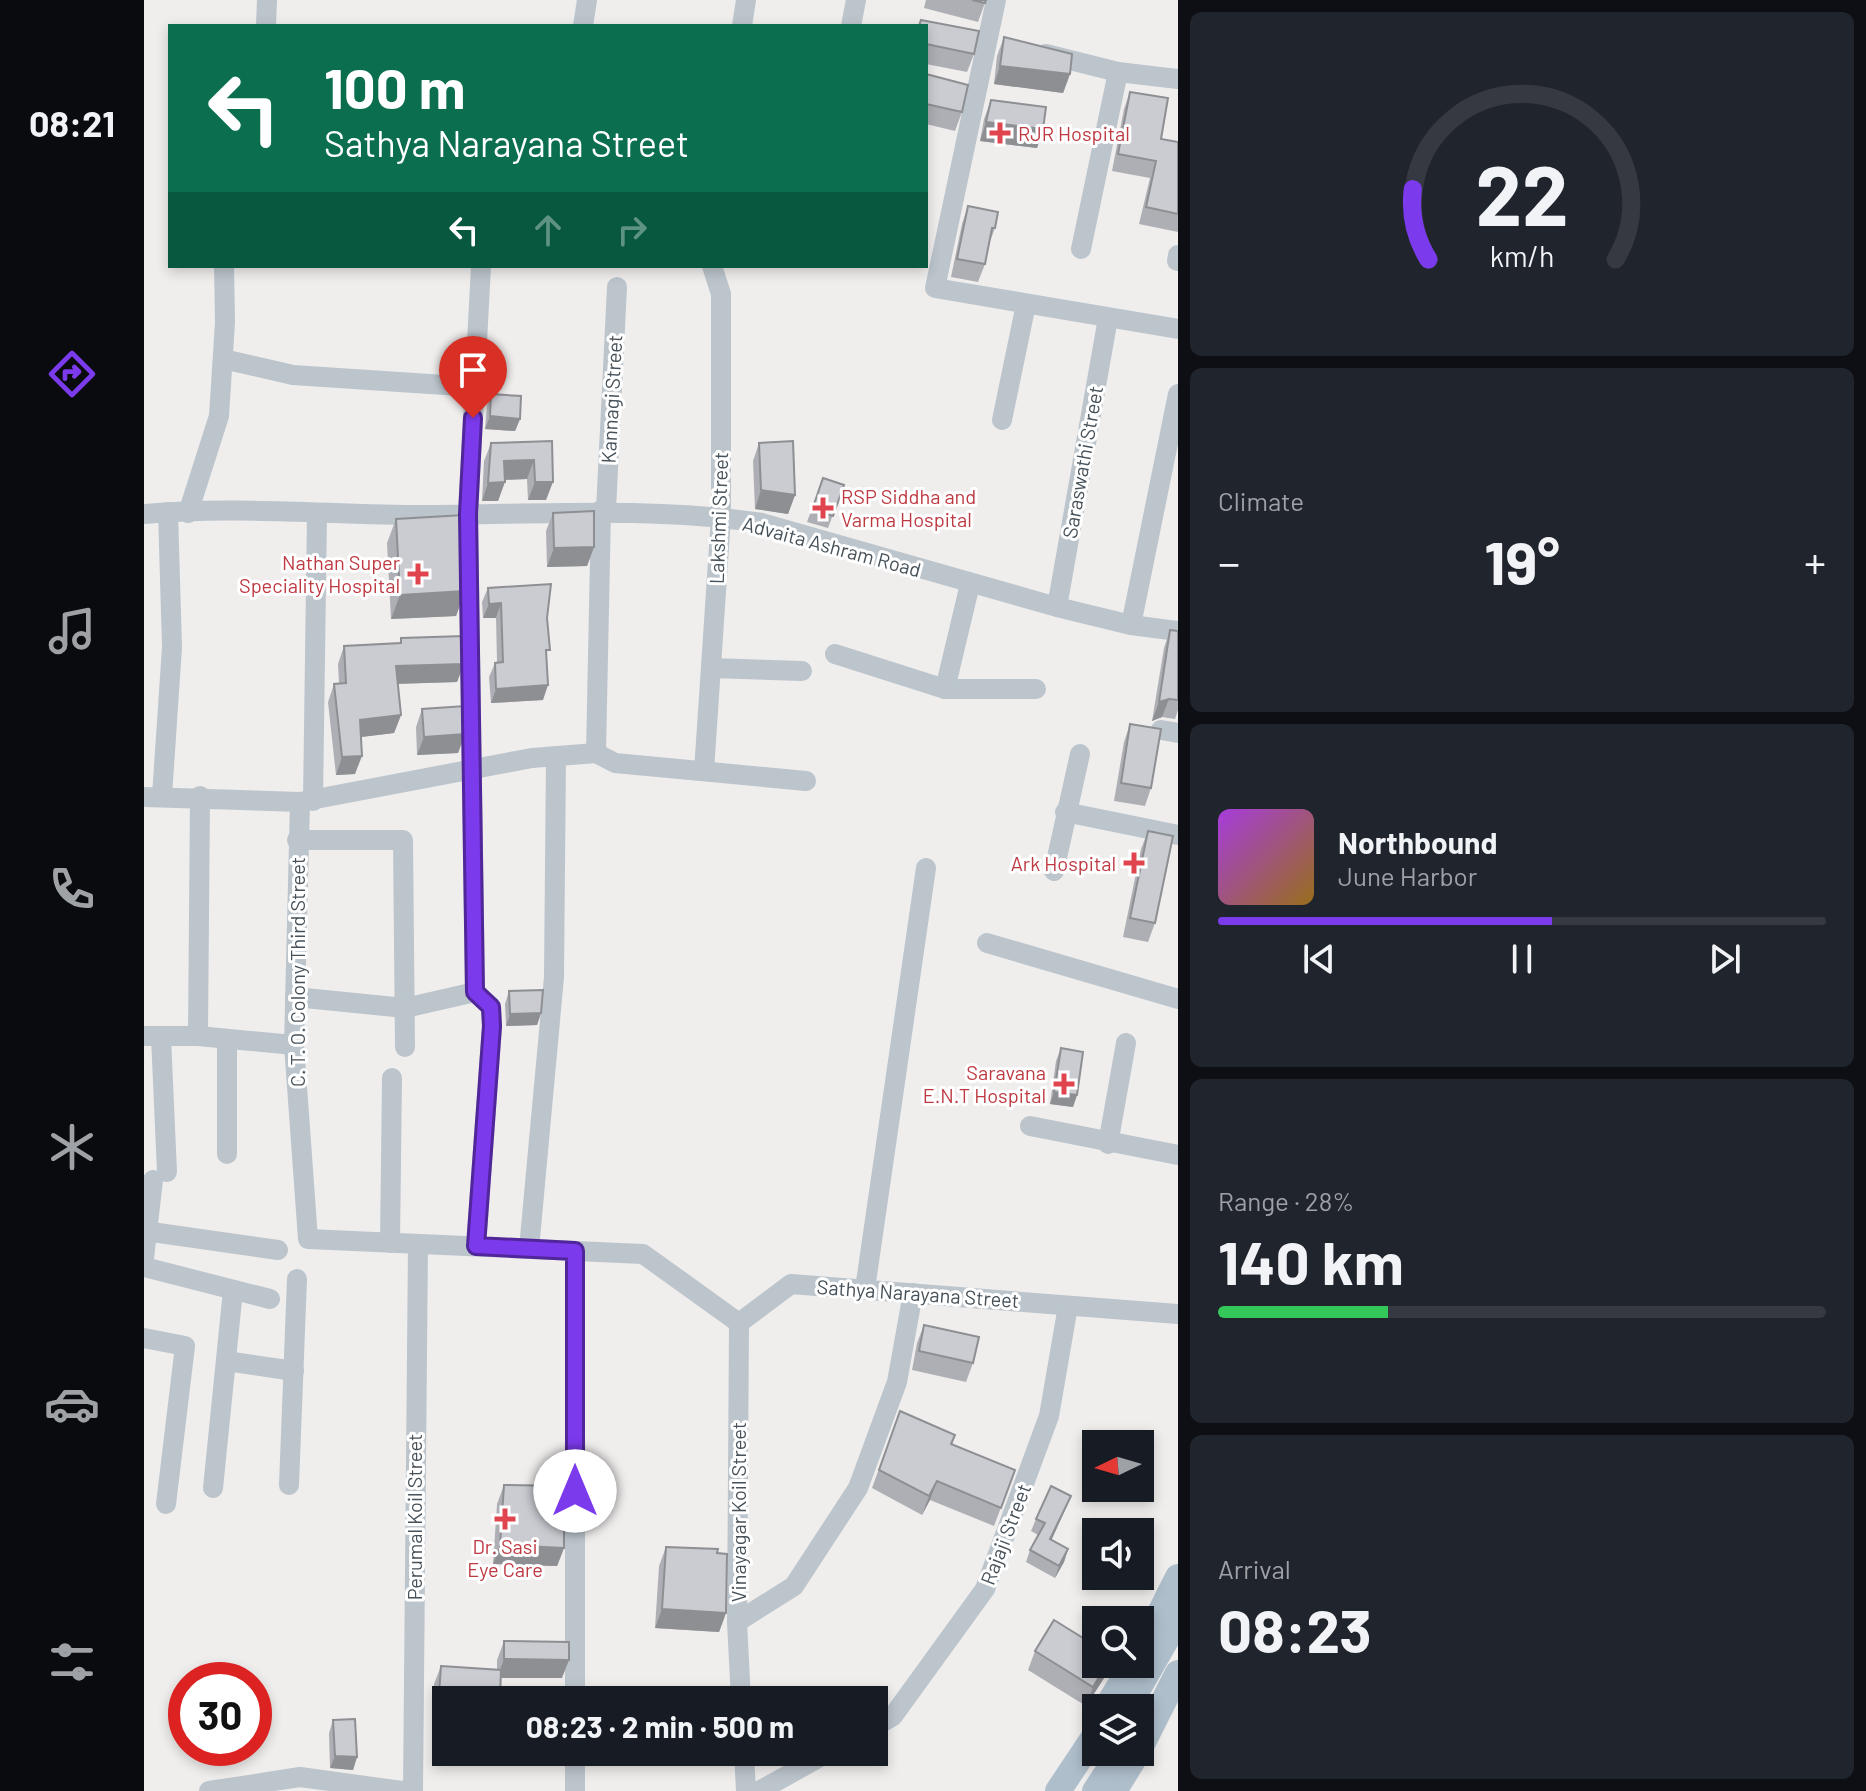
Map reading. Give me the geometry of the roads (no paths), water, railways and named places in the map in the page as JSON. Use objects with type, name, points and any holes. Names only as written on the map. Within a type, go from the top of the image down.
[{"type":"main road","points":[[1154,1631],[1173,1602]]},
{"type":"main road","points":[[1154,1638],[1173,1602]]},
{"type":"main road","points":[[1133,1694],[1173,1602]]},
{"type":"main road","points":[[1152,1694],[1177,1662]]},
{"type":"main road","points":[[1154,1700],[1177,1662]]},
{"type":"main road","points":[[1154,1715],[1177,1662]]},
{"type":"main road","points":[[1060,1788],[1082,1748]]},
{"type":"main road","points":[[1060,1788],[1082,1755]]},
{"type":"main road","points":[[1060,1788],[1083,1766]]},
{"type":"main road","points":[[1086,1791],[1103,1766]]},
{"type":"main road","points":[[1095,1791],[1112,1766]]},
{"type":"main road","points":[[1114,1791],[1129,1766]]},
{"type":"street","points":[[266,24],[267,0]]},
{"type":"street","points":[[583,24],[587,0]]},
{"type":"street","points":[[742,24],[746,0]]},
{"type":"street","points":[[851,24],[856,0]]},
{"type":"street","points":[[996,0],[995,42],[935,288],[1178,329]]},
{"type":"street","points":[[1031,51],[1118,72],[1178,79]]},
{"type":"street","points":[[1081,249],[1118,72]]},
{"type":"street","points":[[224,268],[219,416],[178,512],[172,647],[153,796],[306,802],[471,770],[556,756],[596,753],[615,763],[806,781]]},
{"type":"street","points":[[476,1246],[492,1026],[491,1007],[475,992],[471,770],[468,514],[481,268]]},
{"type":"street","name":"Lakshmi Street","points":[[704,771],[721,517],[721,294],[713,268]]},
{"type":"street","name":"Kannagi Street","points":[[596,753],[603,510],[617,287]]},
{"type":"street","points":[[1002,420],[1026,304]]},
{"type":"street","name":"Saraswathi Street","points":[[1057,607],[1108,318]]},
{"type":"street","points":[[223,359],[293,375],[475,387]]},
{"type":"street","points":[[1131,625],[1178,394]]},
{"type":"street","name":"Advaita Ashram Road","points":[[144,514],[468,514],[603,510],[721,517],[762,523],[1057,607],[1131,625],[1178,631]]},
{"type":"street","name":"C. T. O. Colony Third Street","points":[[317,514],[306,802],[297,840],[294,1045],[308,1239],[390,1243]]},
{"type":"street","points":[[945,689],[970,584]]},
{"type":"street","points":[[835,654],[945,689],[1036,689]]},
{"type":"street","points":[[711,668],[802,671]]},
{"type":"street","points":[[1054,871],[1080,754]]},
{"type":"street","points":[[529,1249],[554,977],[556,756]]},
{"type":"street","points":[[198,1036],[200,796]]},
{"type":"street","points":[[1065,812],[1178,835]]},
{"type":"street","points":[[297,840],[403,840],[405,1047]]},
{"type":"street","points":[[865,1289],[926,868]]},
{"type":"street","points":[[987,943],[1178,999]]},
{"type":"street","points":[[295,997],[405,1008],[475,992]]},
{"type":"street","points":[[144,1258],[145,1232],[160,1176],[152,1037],[198,1036],[294,1045]]},
{"type":"street","points":[[227,1039],[227,1154]]},
{"type":"street","points":[[1108,1144],[1126,1043]]},
{"type":"street","points":[[392,1078],[390,1243],[643,1254],[739,1323]]},
{"type":"street","points":[[1030,1126],[1108,1144],[1178,1155]]},
{"type":"street","points":[[145,1232],[278,1250]]},
{"type":"street","name":"Perumal Koil Street","points":[[413,1791],[418,1244]]},
{"type":"street","points":[[575,1251],[575,1686]]},
{"type":"street","points":[[144,1267],[270,1299]]},
{"type":"street","points":[[289,1485],[297,1279]]},
{"type":"street","name":"Sathya Narayana Street","points":[[739,1323],[791,1284],[1178,1314]]},
{"type":"street","points":[[213,1488],[233,1290]]},
{"type":"street","points":[[737,1622],[794,1586],[858,1488],[897,1382],[913,1293]]},
{"type":"street","name":"Rajaji Street","points":[[888,1719],[985,1589],[1049,1416],[1068,1306]]},
{"type":"street","name":"Vinayagar Koil Street","points":[[739,1323],[737,1622],[740,1686]]},
{"type":"street","points":[[144,1338],[185,1346],[166,1504]]},
{"type":"street","points":[[226,1361],[294,1371]]},
{"type":"street","points":[[575,1766],[575,1791]]},
{"type":"street","points":[[745,1766],[746,1791]]},
{"type":"street","points":[[759,1791],[804,1766]]},
{"type":"street","points":[[209,1791],[300,1777],[402,1791]]},
{"type":"street","points":[[1060,1788],[1103,1791]]},
{"type":"place","name":"RJR Hospital","points":[[1000,133]]},
{"type":"place","name":"RSP Siddha and Varma Hospital","points":[[823,508]]},
{"type":"place","name":"Nathan Super Speciality Hospital","points":[[418,574]]},
{"type":"place","name":"Ark Hospital","points":[[1134,863]]},
{"type":"place","name":"Saravana E.N.T Hospital","points":[[1064,1084]]},
{"type":"place","name":"Dr. Sasi Eye Care","points":[[505,1519]]}]
